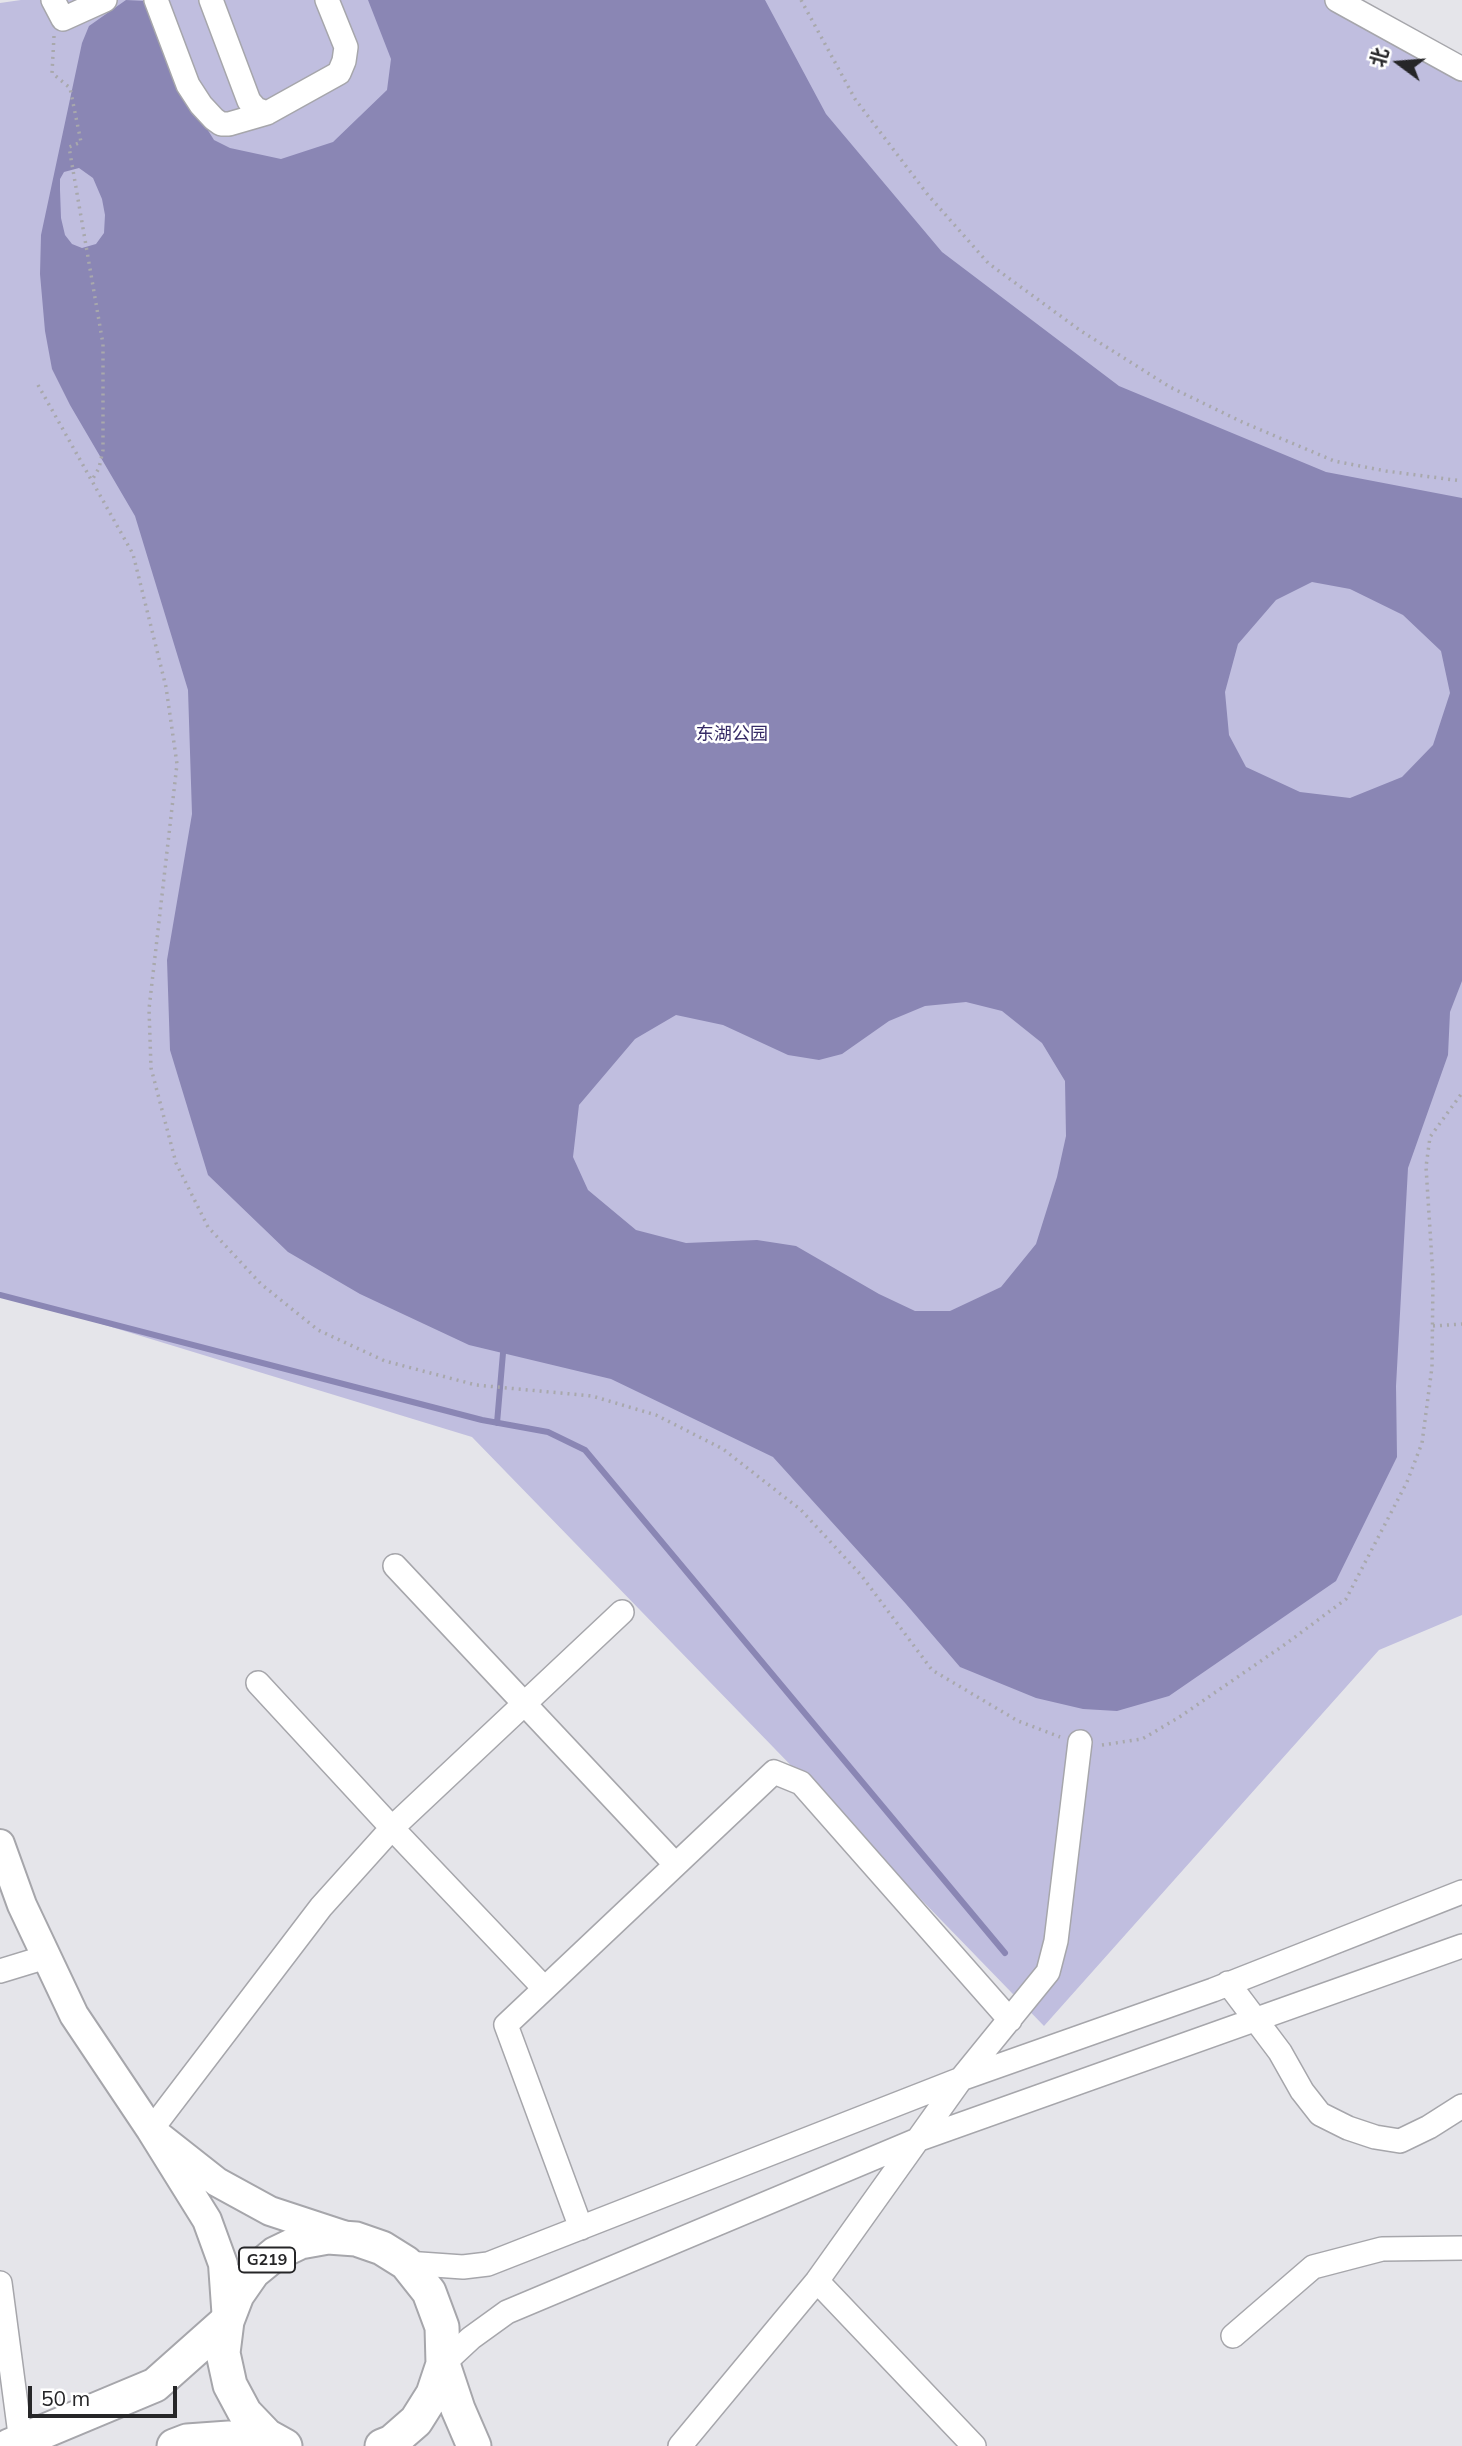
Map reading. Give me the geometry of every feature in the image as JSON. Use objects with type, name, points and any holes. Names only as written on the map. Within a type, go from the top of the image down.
[{"type":"highway","name":"G219","points":[[285,2446],[267,2436],[245,2413],[230,2385],[223,2353],[227,2321],[237,2295],[253,2272],[275,2254],[300,2242],[328,2237],[356,2239],[382,2248],[406,2263],[429,2292],[442,2327],[443,2364],[474,2446]]},
{"type":"highway","name":"G219","points":[[17,2445],[155,2385],[227,2321]]},
{"type":"highway","name":"G219","points":[[382,2446],[392,2442],[416,2421],[433,2394],[443,2364]]},
{"type":"highway","points":[[174,2446],[187,2441],[229,2438],[277,2446]]},
{"type":"main road","points":[[0,1844],[22,1905],[74,2015],[207,2220],[223,2264],[227,2321]]},
{"type":"main road","points":[[150,2130],[217,2182],[270,2211],[356,2239]]},
{"type":"street","points":[[58,10],[105,0]]},
{"type":"street","points":[[156,0],[188,85],[201,105],[221,124],[267,113],[339,73],[346,47],[327,0]]},
{"type":"street","points":[[211,0],[249,101],[256,109],[267,113]]},
{"type":"street","points":[[1337,0],[1462,69]]},
{"type":"street","points":[[395,1566],[675,1864]]},
{"type":"street","points":[[150,2130],[321,1907],[392,1828],[622,1612]]},
{"type":"street","points":[[258,1682],[544,1988]]},
{"type":"street","points":[[680,2446],[817,2281],[961,2079],[1048,1972],[1056,1941],[1080,1742]]},
{"type":"street","points":[[581,2228],[506,2025],[774,1772],[801,1783],[1010,2020]]},
{"type":"street","points":[[406,2263],[463,2267],[488,2264],[961,2079],[1228,1983],[1462,1892]]},
{"type":"street","points":[[443,2364],[471,2338],[507,2312],[917,2140],[1462,1946]]},
{"type":"street","points":[[0,1971],[46,1957]]},
{"type":"street","points":[[1228,1983],[1280,2052],[1320,2114],[1348,2128],[1375,2137],[1400,2141],[1462,2106]]},
{"type":"street","points":[[1233,2336],[1313,2267],[1382,2249],[1462,2248]]},
{"type":"street","points":[[817,2281],[974,2446]]},
{"type":"street","points":[[0,2283],[17,2445]]},
{"type":"path","points":[[801,0],[855,99],[928,195],[988,263],[1071,324],[1170,387],[1240,421],[1334,461],[1462,481]]},
{"type":"path","points":[[58,10],[52,72],[70,88],[81,142],[69,147],[103,344],[103,450],[99,468],[92,480]]},
{"type":"path","points":[[38,385],[133,554],[166,687],[177,764],[149,1009],[151,1068],[176,1163],[208,1227],[261,1284],[318,1330],[385,1361],[476,1385],[593,1396],[656,1415],[723,1449],[801,1510],[861,1575],[932,1670],[1018,1721],[1061,1738],[1096,1746],[1142,1739],[1178,1718],[1276,1651],[1346,1599],[1407,1482],[1422,1443],[1432,1367],[1433,1326],[1433,1277],[1426,1167],[1430,1137],[1462,1093]]},
{"type":"path","points":[[1433,1326],[1462,1324]]},
{"type":"green space","name":"东湖公园","points":[[21,0],[1348,0],[1462,66],[1462,1615],[1379,1650],[1044,2026],[472,1437],[0,1293],[0,3]]},
{"type":"shaded area","name":"东湖公园","points":[[126,0],[146,1],[199,116],[214,140],[230,148],[281,159],[333,142],[387,90],[391,59],[368,0],[765,0],[826,114],[942,252],[1119,386],[1326,472],[1462,498],[1462,981],[1450,1012],[1448,1055],[1408,1168],[1396,1386],[1397,1457],[1336,1581],[1169,1696],[1117,1711],[1083,1709],[1036,1698],[960,1667],[773,1457],[611,1379],[469,1345],[360,1294],[288,1252],[208,1175],[170,1050],[167,960],[192,814],[188,690],[135,516],[52,369],[45,331],[40,274],[41,235],[82,43],[89,26]],"holes":[[[79,168],[93,178],[105,215],[104,233],[96,244],[82,248],[72,244],[65,235],[61,218],[60,179],[64,172]],[[1312,582],[1350,589],[1403,615],[1441,651],[1450,693],[1433,745],[1402,777],[1350,798],[1300,792],[1246,767],[1229,735],[1225,692],[1238,644],[1276,600]],[[966,1002],[1002,1011],[1042,1043],[1065,1081],[1066,1136],[1057,1177],[1036,1244],[1001,1287],[950,1311],[915,1311],[879,1294],[796,1246],[757,1240],[686,1243],[636,1230],[588,1190],[573,1157],[579,1105],[635,1039],[676,1015],[723,1025],[788,1055],[819,1060],[842,1054],[889,1021],[925,1006]]]},
{"type":"waterway","points":[[0,1295],[482,1420],[548,1432],[585,1450],[1005,1953]]},
{"type":"waterway","points":[[497,1423],[503,1353]]}]
